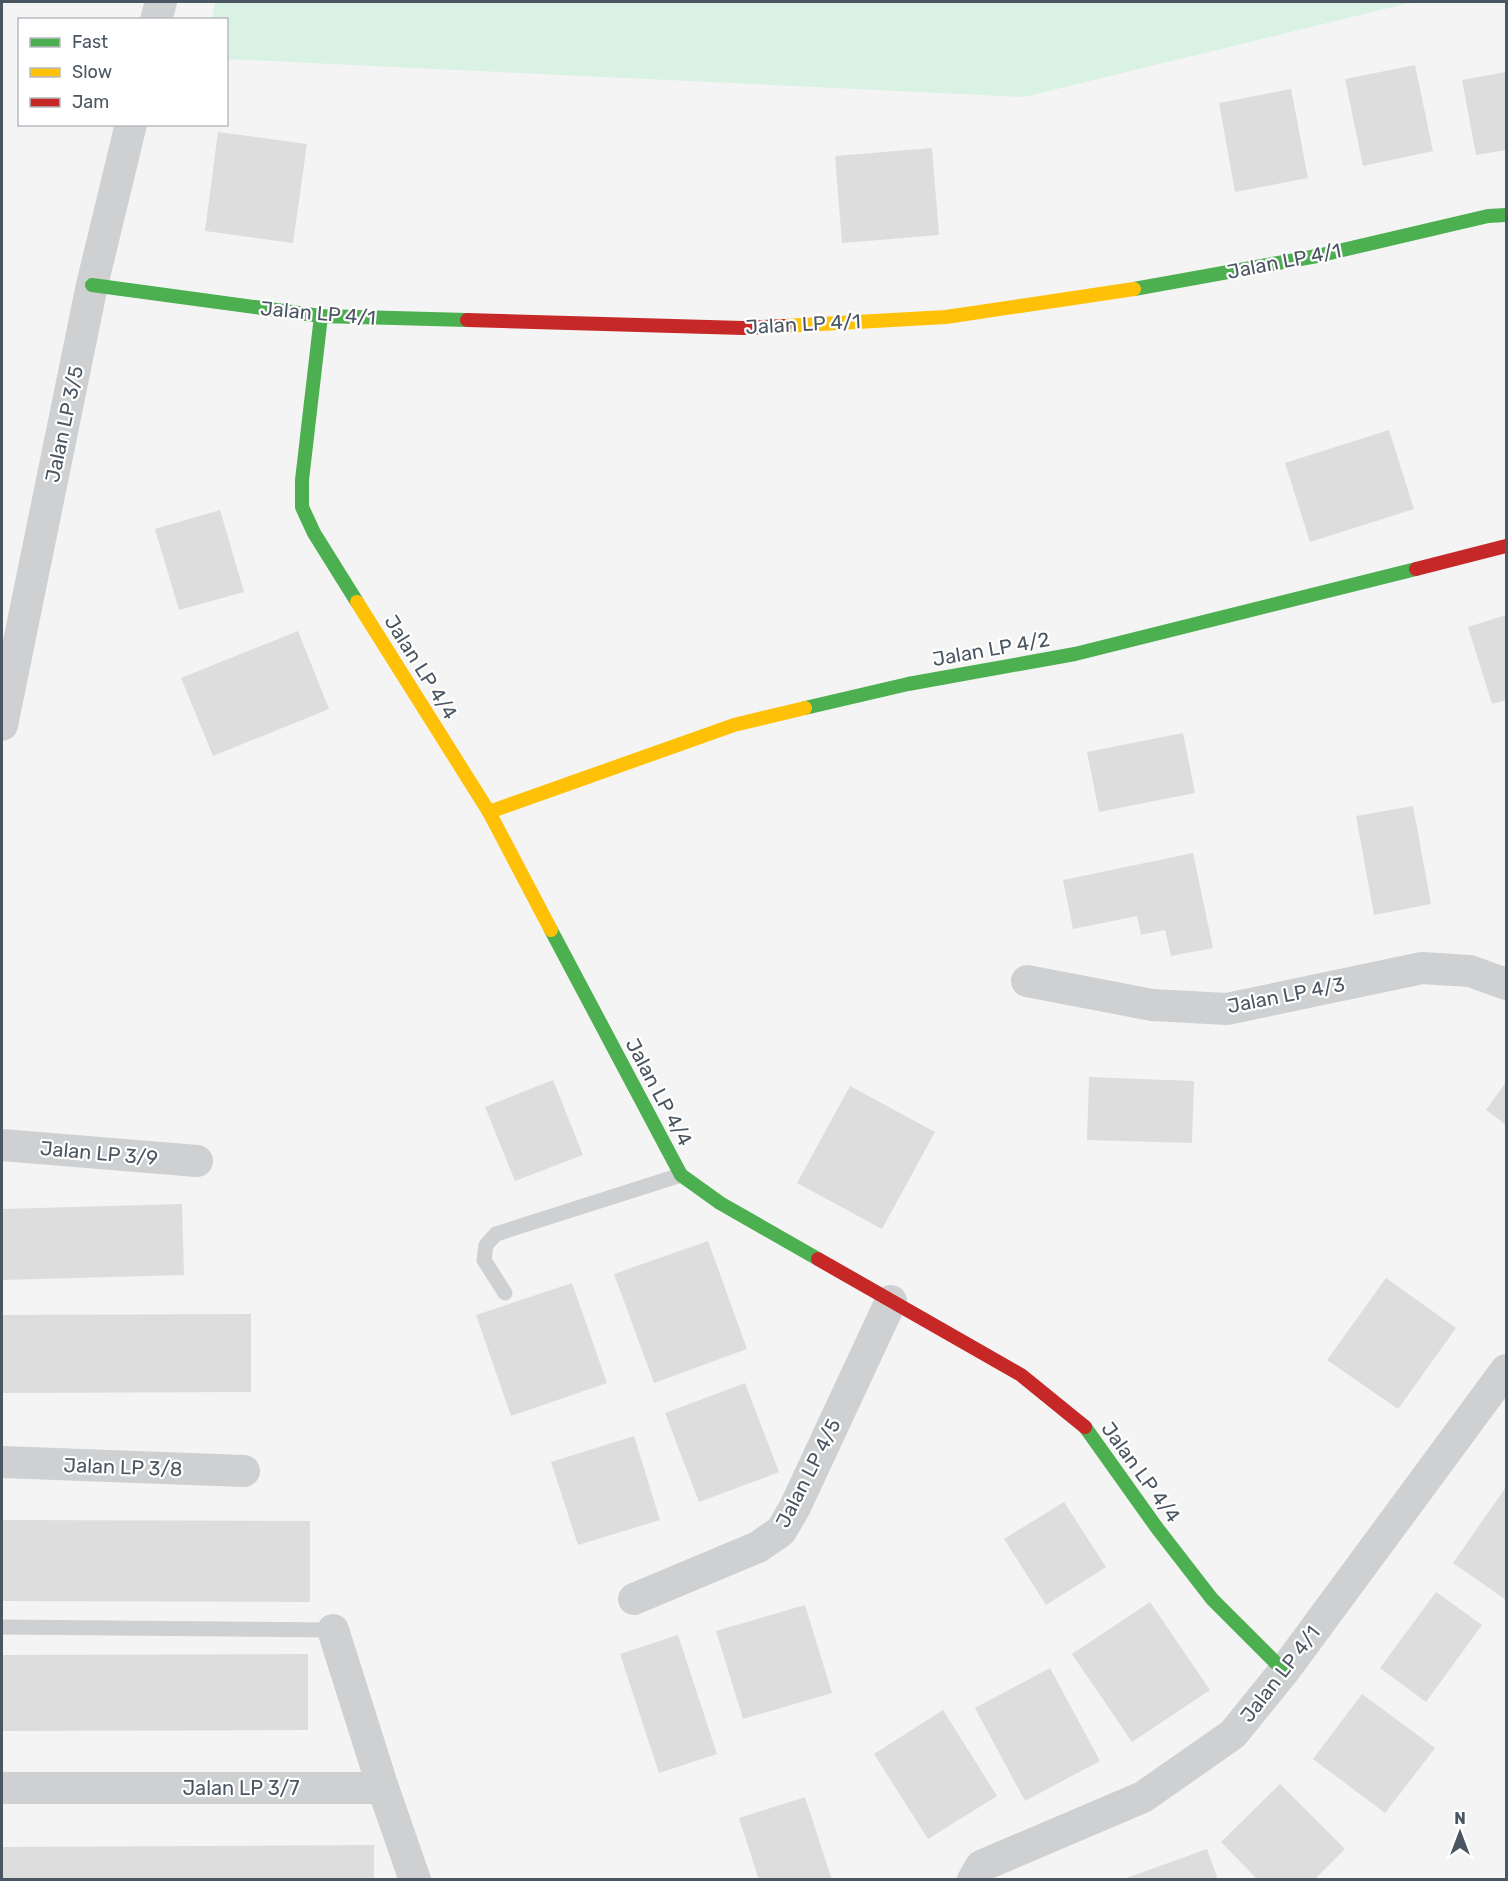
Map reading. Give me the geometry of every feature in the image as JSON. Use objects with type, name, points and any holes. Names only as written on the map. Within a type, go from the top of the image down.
[{"type":"street","points":[[157,18],[161,2]]},
{"type":"street","name":"Jalan LP 3/5","points":[[2,725],[93,285],[131,126]]},
{"type":"street","name":"Jalan LP 4/1","points":[[93,285],[321,316],[743,328],[946,317],[1143,288],[1317,256],[1488,216],[1506,215]]},
{"type":"street","name":"Jalan LP 4/4","points":[[321,316],[302,480],[302,507],[314,533],[489,812],[681,1174],[720,1203],[1021,1376],[1088,1430],[1157,1528],[1212,1599],[1284,1671]]},
{"type":"street","name":"Jalan LP 4/2","points":[[489,812],[734,725],[908,684],[1076,654],[1506,546]]},
{"type":"street","name":"Jalan LP 4/3","points":[[1027,981],[1152,1005],[1227,1009],[1422,968],[1470,971],[1506,984]]},
{"type":"street","name":"Jalan LP 3/9","points":[[2,1144],[197,1161]]},
{"type":"street","name":"Jalan LP 4/5","points":[[634,1599],[758,1547],[781,1531],[795,1507],[891,1301]]},
{"type":"street","name":"Jalan LP 4/1","points":[[973,1880],[981,1866],[1143,1797],[1233,1734],[1284,1671],[1506,1370]]},
{"type":"street","name":"Jalan LP 3/8","points":[[2,1462],[244,1471]]},
{"type":"street","points":[[333,1630],[415,1880]]},
{"type":"street","name":"Jalan LP 3/7","points":[[2,1788],[383,1788]]},
{"type":"lane","points":[[505,1293],[484,1260],[486,1245],[496,1234],[681,1174]]},
{"type":"lane","points":[[2,1627],[333,1630]]},
{"type":"green space","points":[[215,2],[1413,2],[1024,97],[228,59],[228,18],[212,18]]},
{"type":"building","points":[[1415,65],[1433,151],[1363,166],[1345,79]]},
{"type":"building","points":[[1506,72],[1506,150],[1476,155],[1462,80]]},
{"type":"building","points":[[1291,89],[1308,178],[1235,192],[1219,103]]},
{"type":"building","points":[[218,132],[307,144],[293,243],[205,231]]},
{"type":"building","points":[[932,148],[939,235],[842,243],[835,156]]},
{"type":"building","points":[[1389,430],[1414,509],[1310,542],[1285,463]]},
{"type":"building","points":[[220,510],[244,592],[179,610],[155,529]]},
{"type":"building","points":[[1506,615],[1506,700],[1492,704],[1468,627]]},
{"type":"building","points":[[298,631],[329,709],[213,756],[181,678]]},
{"type":"building","points":[[1183,733],[1195,793],[1099,812],[1087,752]]},
{"type":"building","points":[[1413,806],[1431,904],[1374,915],[1356,816]]},
{"type":"building","points":[[1193,853],[1213,948],[1171,956],[1165,930],[1141,935],[1137,916],[1073,929],[1063,880]]},
{"type":"building","points":[[1089,1077],[1194,1081],[1192,1143],[1087,1140]]},
{"type":"building","points":[[553,1080],[583,1155],[515,1181],[485,1107]]},
{"type":"building","points":[[1506,1082],[1506,1125],[1486,1110]]},
{"type":"building","points":[[850,1086],[935,1132],[882,1229],[797,1183]]},
{"type":"building","points":[[182,1204],[184,1275],[2,1280],[2,1209]]},
{"type":"building","points":[[708,1241],[747,1349],[654,1383],[614,1274]]},
{"type":"building","points":[[1386,1278],[1456,1328],[1398,1409],[1327,1360]]},
{"type":"building","points":[[572,1283],[607,1383],[511,1416],[476,1315]]},
{"type":"building","points":[[251,1314],[251,1392],[2,1393],[2,1315]]},
{"type":"building","points":[[745,1383],[779,1472],[699,1502],[665,1413]]},
{"type":"building","points":[[634,1436],[660,1520],[578,1545],[551,1462]]},
{"type":"building","points":[[1506,1487],[1506,1600],[1453,1563]]},
{"type":"building","points":[[1064,1502],[1106,1567],[1046,1605],[1004,1539]]},
{"type":"building","points":[[2,1520],[310,1521],[310,1602],[2,1601]]},
{"type":"building","points":[[1436,1592],[1482,1625],[1426,1702],[1380,1668]]},
{"type":"building","points":[[1150,1602],[1210,1690],[1132,1742],[1072,1654]]},
{"type":"building","points":[[805,1605],[832,1693],[743,1719],[716,1631]]},
{"type":"building","points":[[678,1635],[717,1754],[659,1773],[620,1654]]},
{"type":"building","points":[[308,1654],[308,1730],[2,1731],[2,1655]]},
{"type":"building","points":[[1050,1668],[1100,1761],[1025,1801],[975,1708]]},
{"type":"building","points":[[1362,1694],[1435,1748],[1385,1813],[1313,1759]]},
{"type":"building","points":[[943,1710],[997,1796],[928,1839],[874,1754]]},
{"type":"building","points":[[1280,1784],[1345,1849],[1314,1880],[1258,1880],[1221,1842]]},
{"type":"building","points":[[805,1797],[832,1880],[759,1880],[739,1818]]},
{"type":"building","points":[[374,1845],[374,1880],[2,1880],[2,1847]]},
{"type":"building","points":[[1207,1849],[1218,1880],[1124,1880],[1124,1879]]},
{"type":"traffic: fast","points":[[1134,289],[1317,256],[1488,216],[1506,215]]},
{"type":"traffic: fast","points":[[92,285],[321,316],[467,320]]},
{"type":"traffic: fast","points":[[321,316],[302,480],[302,507],[314,533],[357,602]]},
{"type":"traffic: fast","points":[[805,708],[908,684],[1075,654],[1416,569]]},
{"type":"traffic: fast","points":[[551,930],[681,1175],[720,1203],[818,1259]]},
{"type":"traffic: fast","points":[[1085,1427],[1157,1528],[1212,1599],[1284,1671]]},
{"type":"traffic: slow","points":[[785,326],[946,317],[1134,289]]},
{"type":"traffic: slow","points":[[357,602],[489,812],[551,930]]},
{"type":"traffic: slow","points":[[489,812],[734,725],[805,708]]},
{"type":"traffic: jam","points":[[467,320],[743,328],[785,326]]},
{"type":"traffic: jam","points":[[1416,569],[1506,546]]},
{"type":"traffic: jam","points":[[818,1259],[1021,1375],[1085,1427]]}]
